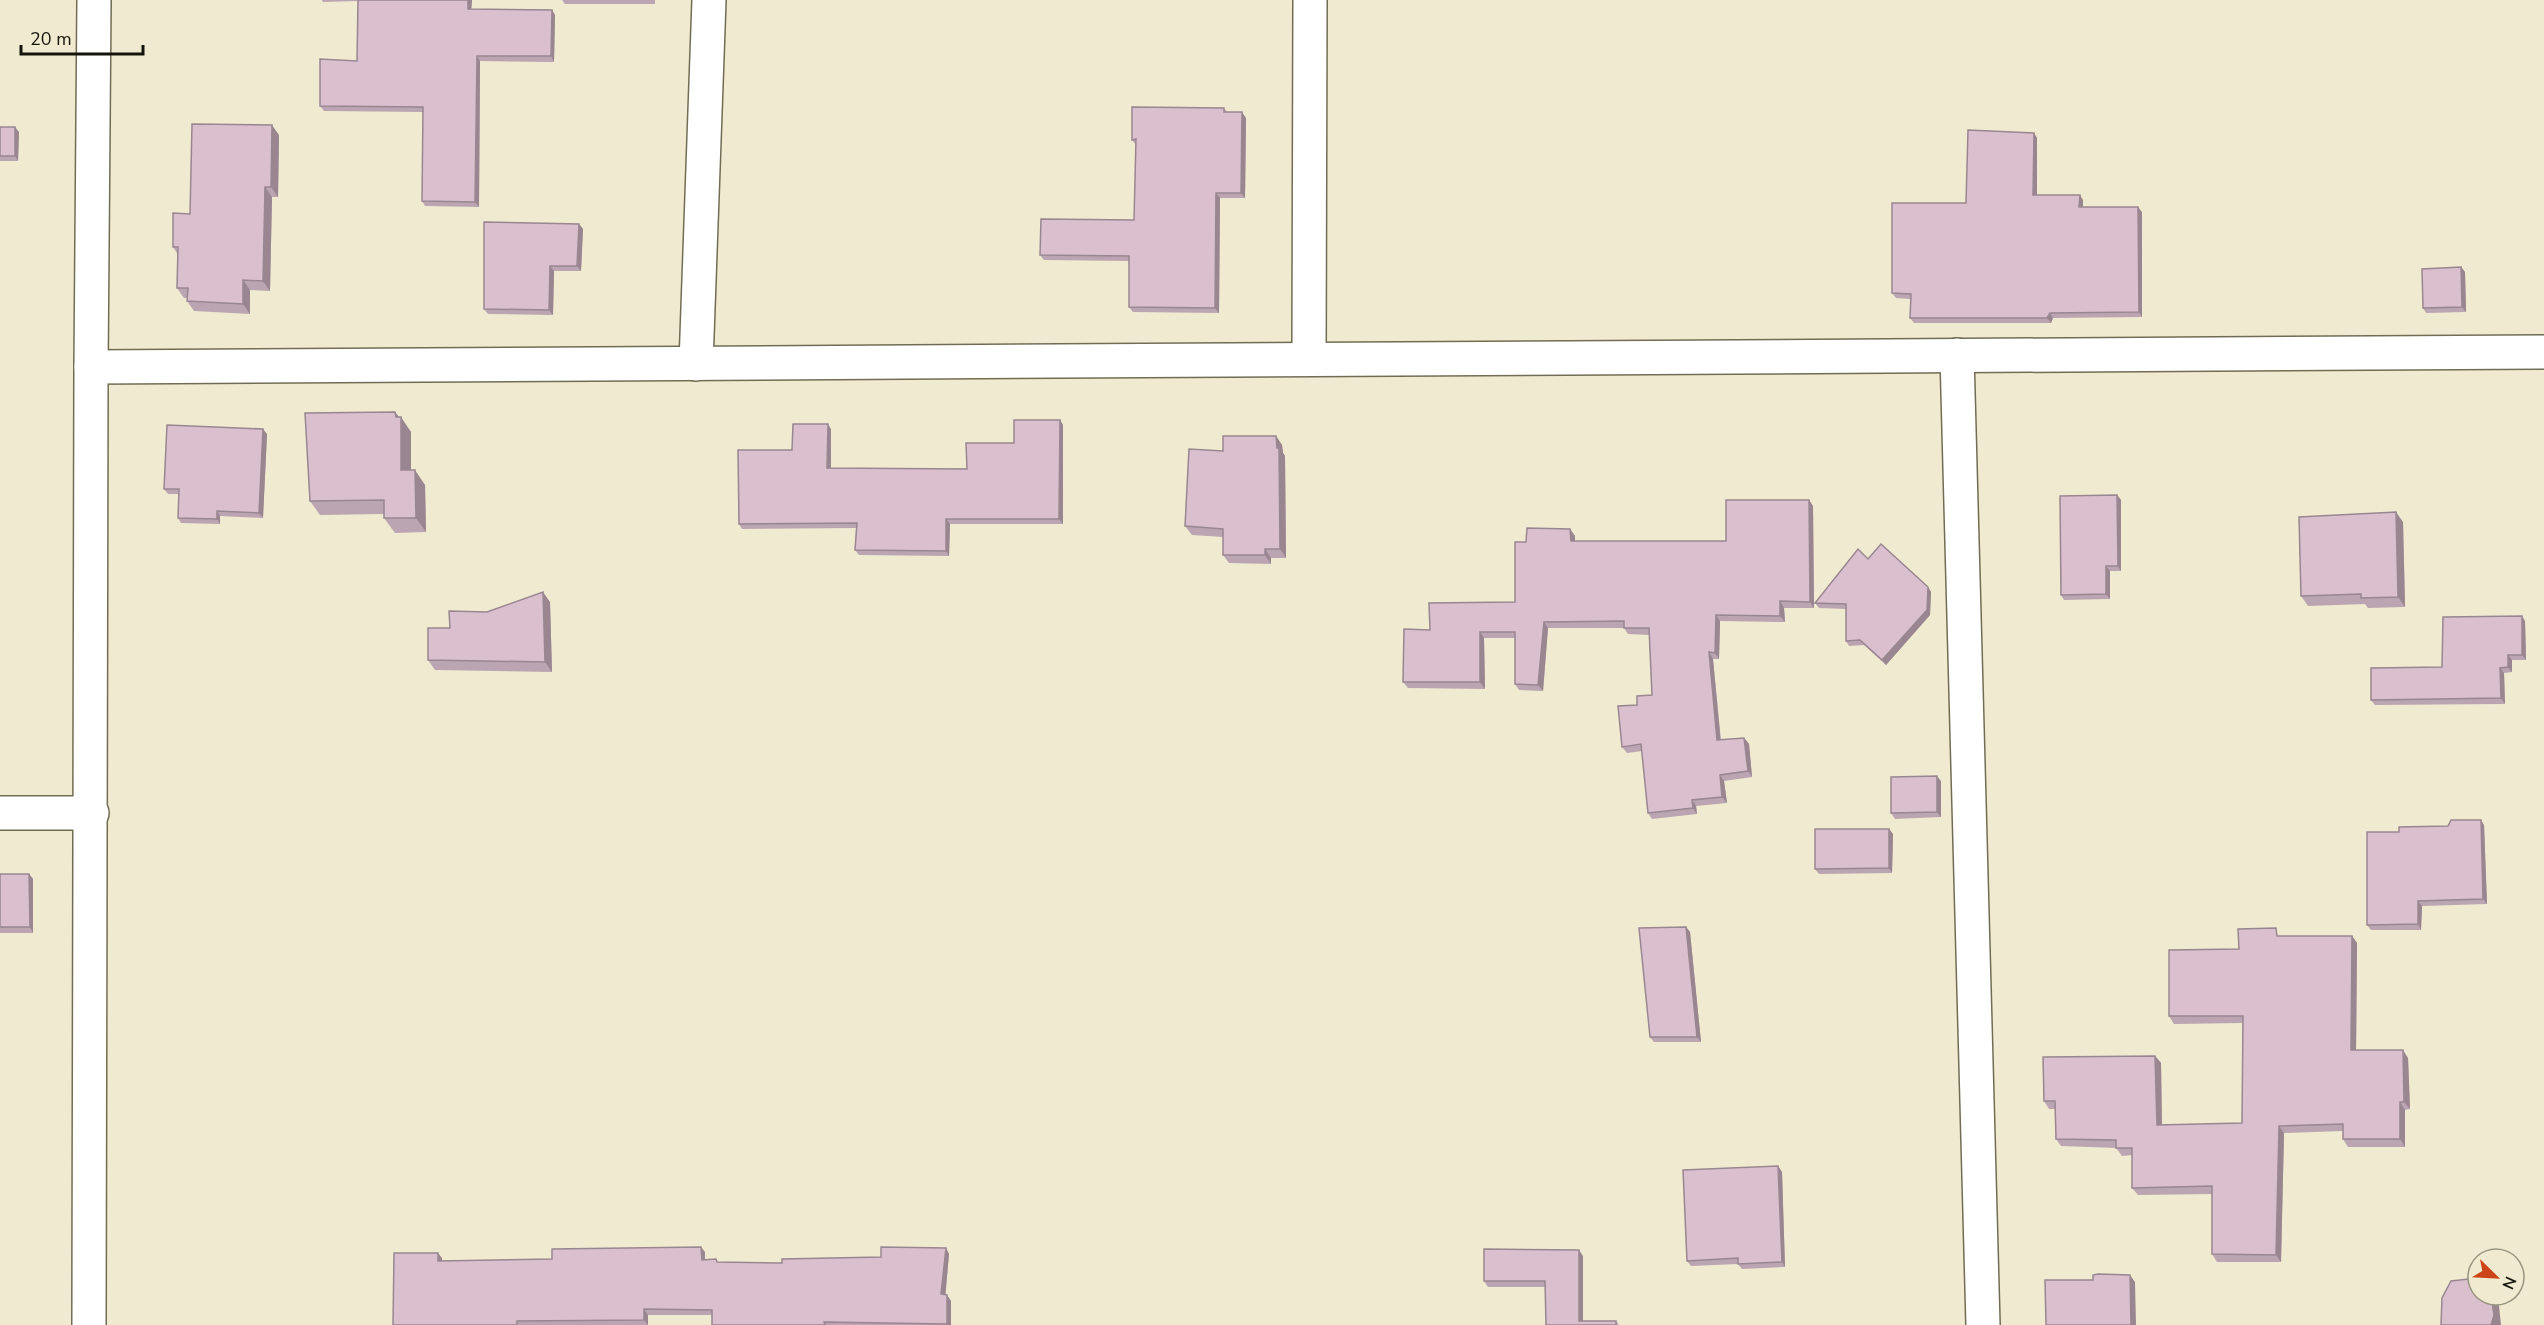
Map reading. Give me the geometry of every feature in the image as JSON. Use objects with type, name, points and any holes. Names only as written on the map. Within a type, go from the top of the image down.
[{"type":"street","points":[[89,1325],[94,0]]},
{"type":"street","points":[[696,364],[709,0]]},
{"type":"street","points":[[1309,359],[1310,0]]},
{"type":"street","points":[[91,367],[2544,352]]},
{"type":"street","points":[[1957,356],[1983,1325]]},
{"type":"street","points":[[0,813],[92,813]]},
{"type":"building","points":[[358,0],[468,0],[468,9],[552,10],[551,56],[477,56],[475,202],[422,201],[423,107],[320,106],[320,59],[357,61]]},
{"type":"building","points":[[1132,107],[1224,108],[1224,112],[1242,112],[1241,193],[1216,193],[1215,308],[1129,307],[1129,256],[1040,255],[1041,219],[1134,220],[1136,139],[1132,140]]},
{"type":"building","points":[[192,124],[272,125],[271,187],[265,187],[263,281],[243,280],[243,304],[187,301],[188,288],[177,288],[178,247],[173,247],[173,213],[190,214]]},
{"type":"building","points":[[0,127],[15,127],[15,156],[0,156]]},
{"type":"building","points":[[1968,130],[2034,133],[2033,195],[2080,195],[2079,207],[2138,207],[2139,312],[2050,313],[2047,318],[1910,318],[1911,294],[1892,293],[1892,203],[1966,203]]},
{"type":"building","points":[[484,222],[579,224],[577,266],[550,266],[549,310],[484,309]]},
{"type":"building","points":[[2461,267],[2462,307],[2423,308],[2422,269]]},
{"type":"building","points":[[395,412],[396,417],[401,417],[401,470],[415,470],[416,518],[384,518],[384,500],[310,501],[305,413]]},
{"type":"building","points":[[1014,420],[1060,420],[1059,519],[946,519],[946,551],[855,550],[857,523],[739,524],[738,450],[792,450],[793,424],[828,424],[827,468],[967,469],[966,443],[1014,443]]},
{"type":"building","points":[[167,425],[263,429],[259,513],[217,511],[217,519],[178,518],[179,489],[164,489]]},
{"type":"building","points":[[1223,436],[1276,436],[1277,448],[1279,448],[1280,549],[1265,549],[1265,555],[1223,555],[1223,529],[1185,526],[1189,449],[1223,451]]},
{"type":"building","points":[[2117,495],[2118,566],[2106,566],[2106,594],[2061,595],[2060,496]]},
{"type":"building","points":[[1726,500],[1809,500],[1810,602],[1780,601],[1780,616],[1716,615],[1715,653],[1709,652],[1717,740],[1744,738],[1748,771],[1720,775],[1722,797],[1692,800],[1693,808],[1648,813],[1641,744],[1622,747],[1618,706],[1637,705],[1637,696],[1652,695],[1649,628],[1624,628],[1624,621],[1544,622],[1538,685],[1515,684],[1515,632],[1480,632],[1480,682],[1403,682],[1404,629],[1430,630],[1429,603],[1515,602],[1515,542],[1526,542],[1527,528],[1570,529],[1571,541],[1726,541]]},
{"type":"building","points":[[2396,512],[2398,597],[2361,598],[2361,594],[2301,596],[2299,517]]},
{"type":"building","points":[[1881,544],[1928,587],[1927,610],[1882,660],[1860,640],[1846,641],[1846,604],[1815,603],[1858,549],[1868,559]]},
{"type":"building","points":[[543,592],[545,662],[428,660],[428,628],[450,628],[449,611],[487,612]]},
{"type":"building","points":[[2522,616],[2522,655],[2508,655],[2508,667],[2500,668],[2501,698],[2371,700],[2371,668],[2442,667],[2443,617]]},
{"type":"building","points":[[1937,776],[1937,812],[1891,813],[1891,777]]},
{"type":"building","points":[[2451,820],[2481,820],[2483,899],[2418,901],[2418,924],[2367,925],[2367,832],[2399,832],[2399,827],[2448,826]]},
{"type":"building","points":[[1815,829],[1889,829],[1889,868],[1815,869]]},
{"type":"building","points":[[0,874],[29,874],[30,927],[0,927]]},
{"type":"building","points":[[1686,927],[1697,1037],[1650,1037],[1639,928]]},
{"type":"building","points":[[2276,928],[2277,936],[2352,936],[2351,1050],[2403,1050],[2404,1102],[2400,1102],[2400,1139],[2343,1139],[2343,1124],[2279,1126],[2276,1255],[2212,1254],[2212,1186],[2132,1188],[2132,1148],[2116,1148],[2116,1140],[2056,1139],[2055,1101],[2044,1101],[2043,1057],[2155,1056],[2157,1125],[2242,1123],[2243,1016],[2169,1016],[2169,950],[2239,949],[2238,929]]},
{"type":"building","points":[[1778,1166],[1782,1262],[1738,1264],[1738,1258],[1687,1261],[1683,1170]]},
{"type":"building","points":[[701,1247],[702,1260],[782,1263],[782,1259],[881,1257],[881,1247],[946,1248],[941,1294],[947,1295],[947,1324],[824,1322],[825,1325],[712,1325],[712,1310],[644,1309],[644,1320],[517,1321],[517,1325],[393,1325],[394,1253],[438,1253],[438,1261],[552,1259],[552,1249]]},
{"type":"building","points":[[1484,1249],[1579,1250],[1579,1321],[1616,1321],[1616,1325],[1546,1325],[1545,1281],[1484,1281]]},
{"type":"building","points":[[2093,1275],[2130,1275],[2131,1325],[2046,1325],[2045,1280],[2093,1280]]},
{"type":"building","points":[[2466,1279],[2466,1307],[2493,1307],[2494,1315],[2491,1325],[2441,1325],[2442,1298],[2451,1281]]}]
